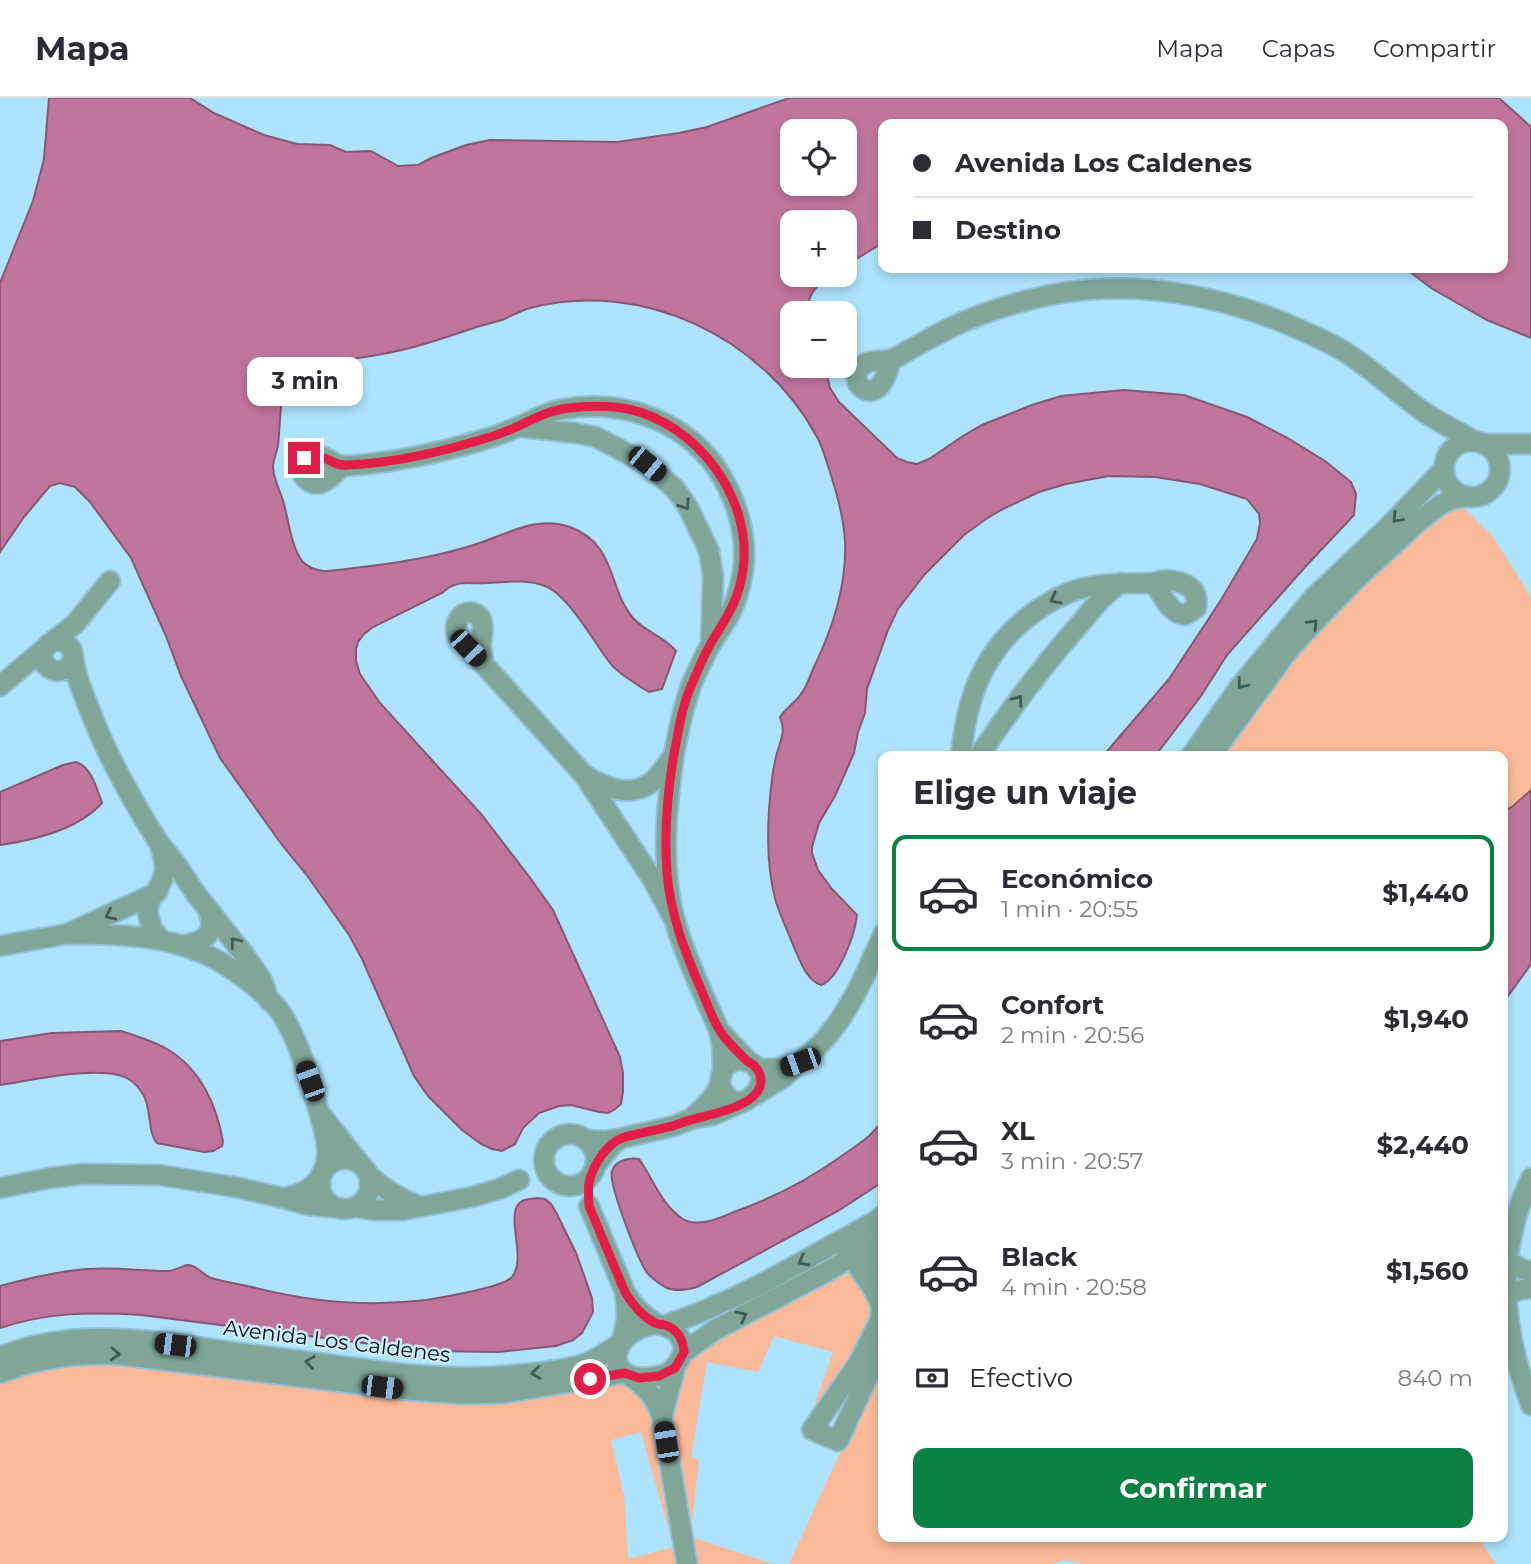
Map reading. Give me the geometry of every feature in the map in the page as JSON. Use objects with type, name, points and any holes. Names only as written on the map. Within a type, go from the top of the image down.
[{"type":"street","points":[[891,360],[977,316],[1059,294],[1113,289],[1172,293],[1229,303],[1255,310],[1343,351],[1423,412],[1491,449],[1499,465],[1499,474]]},
{"type":"street","points":[[342,466],[416,457],[494,436],[544,414],[565,408],[610,407],[630,410],[677,430],[712,463],[729,491],[744,542],[743,573],[736,600],[711,643],[690,688],[681,716],[667,805],[668,886],[686,953],[719,1030],[723,1091],[733,1100],[751,1098],[761,1085],[760,1074],[719,1030]]},
{"type":"street","points":[[612,445],[608,433],[609,424],[616,415],[630,410]]},
{"type":"street","points":[[1423,412],[1439,435],[1445,476],[1453,490],[1468,496]]},
{"type":"street","points":[[520,426],[596,437],[647,464],[675,489],[688,507],[709,551],[713,575],[711,643]]},
{"type":"street","points":[[1194,751],[1240,686],[1313,598],[1386,529],[1444,466],[1452,449],[1468,441],[1531,447]]},
{"type":"street","points":[[1215,751],[1291,647],[1353,582],[1440,505],[1451,499],[1484,494],[1491,489],[1508,461],[1531,447]]},
{"type":"street","points":[[709,551],[717,554],[734,552],[744,542]]},
{"type":"street","points":[[0,685],[75,624],[110,581]]},
{"type":"street","points":[[962,751],[966,718],[974,690],[989,660],[1023,621],[1064,594],[1085,587],[1104,583],[1153,583]]},
{"type":"street","points":[[983,751],[1027,688],[1068,637],[1102,598],[1121,583]]},
{"type":"street","points":[[75,624],[71,638],[75,671],[104,744],[136,807],[196,894],[262,980],[269,1000]]},
{"type":"street","points":[[19,670],[30,668],[54,670],[66,669],[73,654],[70,646],[62,641],[49,645],[43,658],[54,670],[80,684]]},
{"type":"street","points":[[483,663],[584,775],[653,880],[676,923]]},
{"type":"street","points":[[644,788],[654,780],[674,754]]},
{"type":"street","points":[[584,775],[602,785],[623,791],[655,789],[667,805]]},
{"type":"street","points":[[616,823],[614,806],[623,791]]},
{"type":"street","points":[[633,851],[654,851],[666,841]]},
{"type":"street","points":[[159,843],[165,860],[165,872],[149,905],[150,925],[155,935],[162,940]]},
{"type":"street","points":[[67,934],[170,887],[182,887],[196,894]]},
{"type":"street","points":[[184,945],[203,940],[208,935],[212,920],[208,910]]},
{"type":"street","points":[[0,946],[67,934],[135,936],[184,945],[227,966],[269,1000],[282,1015],[310,1081],[325,1135],[327,1154],[320,1187],[333,1206],[347,1208],[360,1203],[369,1191],[370,1183],[365,1170],[319,1113]]},
{"type":"street","points":[[589,1206],[546,1169],[545,1155],[554,1140],[570,1134],[586,1140],[622,1138],[713,1115],[751,1098],[783,1078],[824,1040],[862,984],[878,947]]},
{"type":"street","points":[[691,1119],[710,1100],[731,1063],[743,1060],[769,1070],[800,1062]]},
{"type":"street","points":[[519,1180],[579,1185],[593,1171],[612,1144],[622,1138]]},
{"type":"street","points":[[586,1140],[594,1151],[588,1191],[589,1206],[625,1292],[637,1309],[675,1330],[681,1337],[679,1360],[662,1417]]},
{"type":"street","points":[[0,1188],[83,1174],[159,1175],[235,1187],[307,1205],[403,1210],[499,1189],[519,1180],[545,1155]]},
{"type":"street","points":[[284,1198],[296,1196],[308,1189],[333,1162],[340,1159],[355,1161],[384,1189],[420,1206]]},
{"type":"street","points":[[1531,1178],[1517,1216],[1508,1261],[1531,1271]]},
{"type":"street","points":[[687,1564],[662,1417],[649,1390],[619,1366],[618,1349],[637,1328],[708,1310],[878,1219]]},
{"type":"street","points":[[858,1231],[878,1271]]},
{"type":"street","points":[[840,1241],[867,1249]]},
{"type":"street","points":[[628,1375],[639,1378],[659,1376],[715,1330],[867,1249]]},
{"type":"street","points":[[867,1249],[874,1292],[878,1300]]},
{"type":"street","points":[[1508,1295],[1531,1287]]},
{"type":"street","points":[[622,1342],[627,1317],[625,1292]]},
{"type":"street","points":[[1508,1317],[1513,1351],[1531,1405]]},
{"type":"street","points":[[878,1324],[858,1364],[848,1396],[878,1351]]},
{"type":"street","name":"Avenida Los Caldenes","points":[[0,1357],[56,1343],[126,1339],[394,1373],[465,1378],[500,1377],[566,1368],[599,1357],[622,1342]]},
{"type":"street","name":"Avenida Los Caldenes","points":[[0,1373],[24,1363],[51,1358],[113,1354],[408,1390],[469,1394],[504,1393],[628,1375]]},
{"type":"shaded area","points":[[49,98],[190,98],[214,113],[264,135],[297,144],[330,145],[346,152],[371,151],[398,166],[418,165],[466,145],[490,140],[617,142],[679,133],[707,127],[789,98],[1499,98],[1531,127],[1531,338],[1487,320],[1431,288],[1412,273],[1508,273],[1508,119],[878,119],[878,246],[857,259],[857,210],[780,210],[780,287],[818,287],[809,301],[780,301],[780,378],[828,378],[830,388],[839,402],[897,458],[917,464],[982,425],[1061,396],[1124,390],[1184,395],[1247,417],[1325,461],[1351,482],[1356,494],[1354,515],[1227,655],[1201,696],[1159,751],[1107,751],[1169,679],[1257,539],[1259,514],[1247,499],[1200,484],[1155,477],[1109,476],[1039,492],[1001,510],[964,535],[925,574],[898,609],[867,689],[865,713],[854,753],[835,796],[819,823],[812,847],[818,870],[857,915],[840,965],[828,981],[821,985],[811,979],[804,969],[782,919],[772,887],[769,856],[768,825],[772,779],[783,731],[780,717],[803,691],[827,637],[841,589],[845,557],[841,513],[825,455],[817,437],[794,402],[765,371],[732,345],[695,324],[656,310],[614,302],[572,301],[530,308],[502,320],[415,347],[368,357],[312,364],[294,372],[283,395],[273,467],[293,542],[305,564],[323,571],[397,562],[453,551],[531,525],[544,523],[570,527],[585,535],[604,556],[625,607],[634,619],[676,651],[662,689],[649,692],[615,669],[562,598],[545,586],[531,582],[453,585],[373,627],[358,642],[356,661],[360,674],[380,703],[481,814],[553,910],[620,1057],[623,1092],[621,1104],[614,1110],[608,1113],[599,1112],[571,1105],[539,1113],[523,1128],[515,1144],[502,1151],[481,1144],[462,1130],[428,1096],[414,1076],[349,935],[220,758],[181,676],[131,558],[90,502],[75,487],[60,483],[50,486],[0,552],[0,283],[33,201],[44,159]]},
{"type":"shaded area","points":[[1452,509],[1465,509],[1493,537],[1531,597],[1531,964],[1508,996],[1508,751],[1223,751],[1315,635],[1431,522]]},
{"type":"shaded area","points":[[76,762],[90,773],[102,803],[68,827],[41,837],[0,845],[0,792]]},
{"type":"shaded area","points":[[1531,790],[1531,964],[1508,996],[1508,809]]},
{"type":"shaded area","points":[[121,1031],[162,1046],[189,1067],[212,1102],[222,1146],[204,1152],[157,1143],[152,1133],[144,1096],[132,1081],[119,1075],[86,1073],[0,1085],[0,1041],[52,1033]]},
{"type":"shaded area","points":[[878,1126],[878,1185],[838,1211],[697,1287],[669,1289],[648,1274],[632,1240],[615,1191],[612,1171],[619,1162],[639,1159],[663,1199],[675,1213],[695,1223],[716,1219],[777,1194],[830,1164]]},
{"type":"shaded area","points":[[545,1199],[557,1214],[576,1253],[592,1298],[593,1312],[582,1333],[573,1340],[556,1346],[498,1352],[427,1351],[123,1314],[53,1316],[0,1328],[0,1286],[44,1275],[88,1269],[168,1271],[188,1265],[211,1278],[226,1282],[339,1302],[426,1300],[485,1288],[512,1277],[518,1259],[515,1225],[517,1207],[522,1201]]},
{"type":"shaded area","points":[[849,1273],[855,1274],[875,1309],[854,1360],[809,1421],[833,1352],[774,1336],[758,1372],[707,1362],[691,1457],[699,1460],[691,1530],[671,1429],[672,1400],[689,1359],[703,1346],[797,1295]]},
{"type":"shaded area","points":[[99,1361],[623,1382],[631,1386],[651,1406],[677,1537],[671,1538],[641,1432],[611,1440],[624,1495],[628,1559],[690,1543],[691,1537],[773,1564],[0,1564],[0,1380],[32,1370]]},
{"type":"shaded area","points":[[878,1370],[878,1542],[1481,1542],[1496,1564],[1085,1564],[1066,1560],[1051,1564],[789,1564]]},
{"type":"route","points":[[304,458],[319,455],[342,466],[416,457],[494,436],[544,414],[565,408],[610,407],[630,410],[677,430],[712,463],[729,491],[736,509],[744,542],[743,573],[733,607],[705,655],[681,716],[667,805],[667,870],[676,923],[719,1030],[757,1069],[761,1085],[751,1098],[713,1115],[622,1138],[612,1144],[595,1166],[590,1177],[589,1206],[625,1292],[631,1304],[642,1314],[657,1324],[675,1330],[681,1337],[684,1352],[675,1368],[659,1376],[639,1378],[625,1373],[590,1379]]}]
